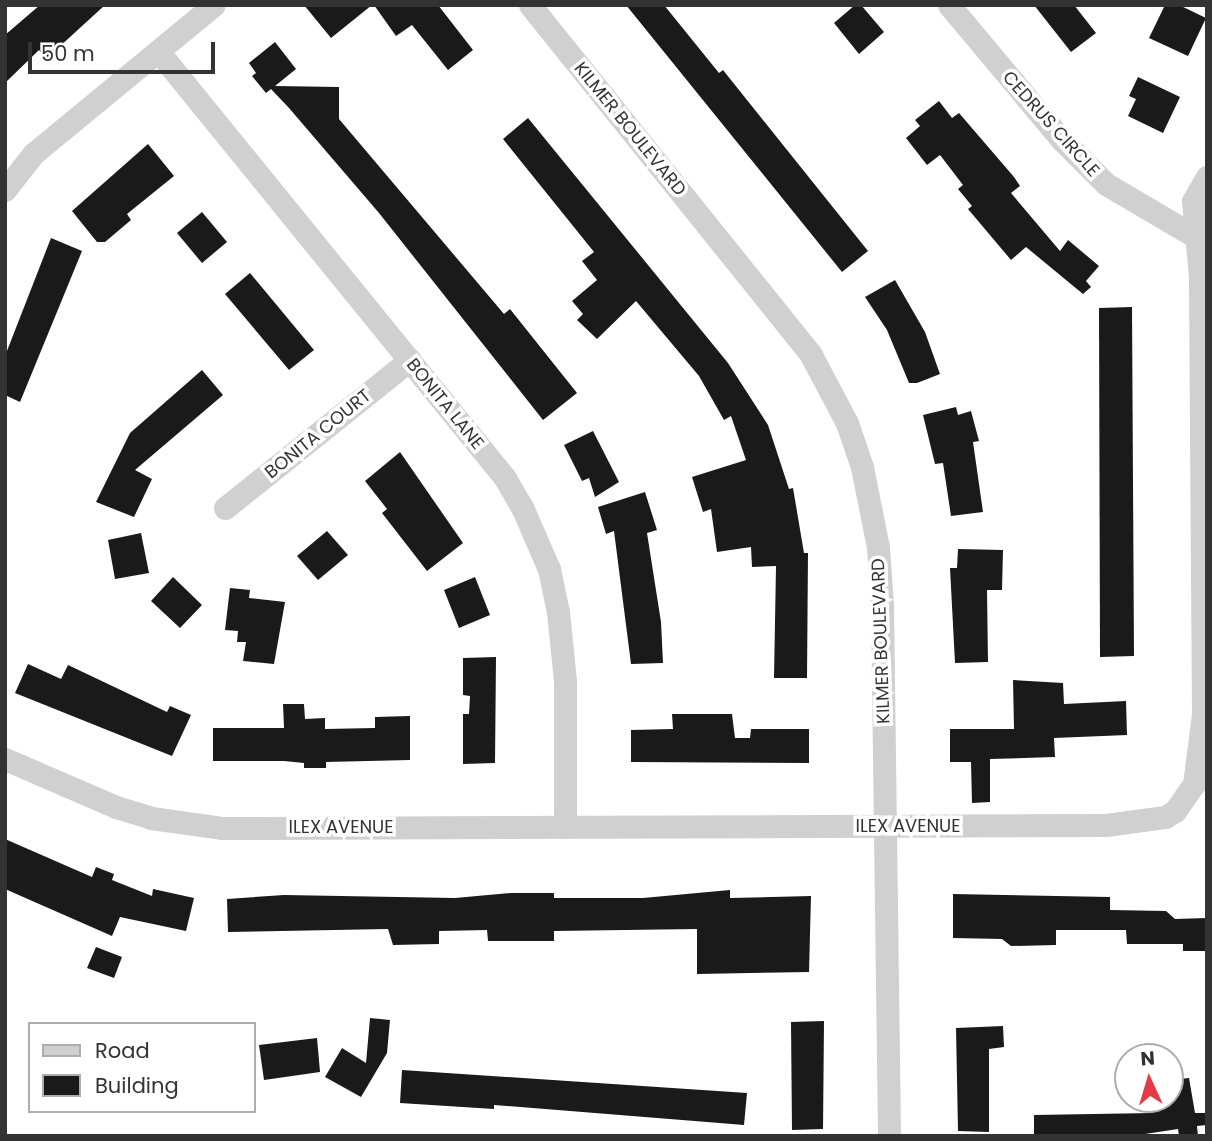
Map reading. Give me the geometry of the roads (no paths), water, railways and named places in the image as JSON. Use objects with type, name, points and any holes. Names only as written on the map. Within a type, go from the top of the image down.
[{"type":"street","points":[[5,190],[33,154],[214,5]]},
{"type":"street","name":"KILMER BOULEVARD","points":[[530,5],[811,355],[847,423],[862,467],[878,547],[888,1136]]},
{"type":"street","name":"CEDRUS CIRCLE","points":[[949,5],[1062,139],[1106,184],[1201,241]]},
{"type":"street","name":"BONITA LANE","points":[[158,51],[505,478],[549,569],[565,681],[565,827]]},
{"type":"street","name":"ILEX AVENUE","points":[[5,759],[116,807],[186,824],[565,827],[1132,823],[1175,811],[1194,784],[1203,715],[1201,241],[1193,201],[1207,177]]},
{"type":"street","name":"BONITA COURT","points":[[225,508],[410,360]]}]
